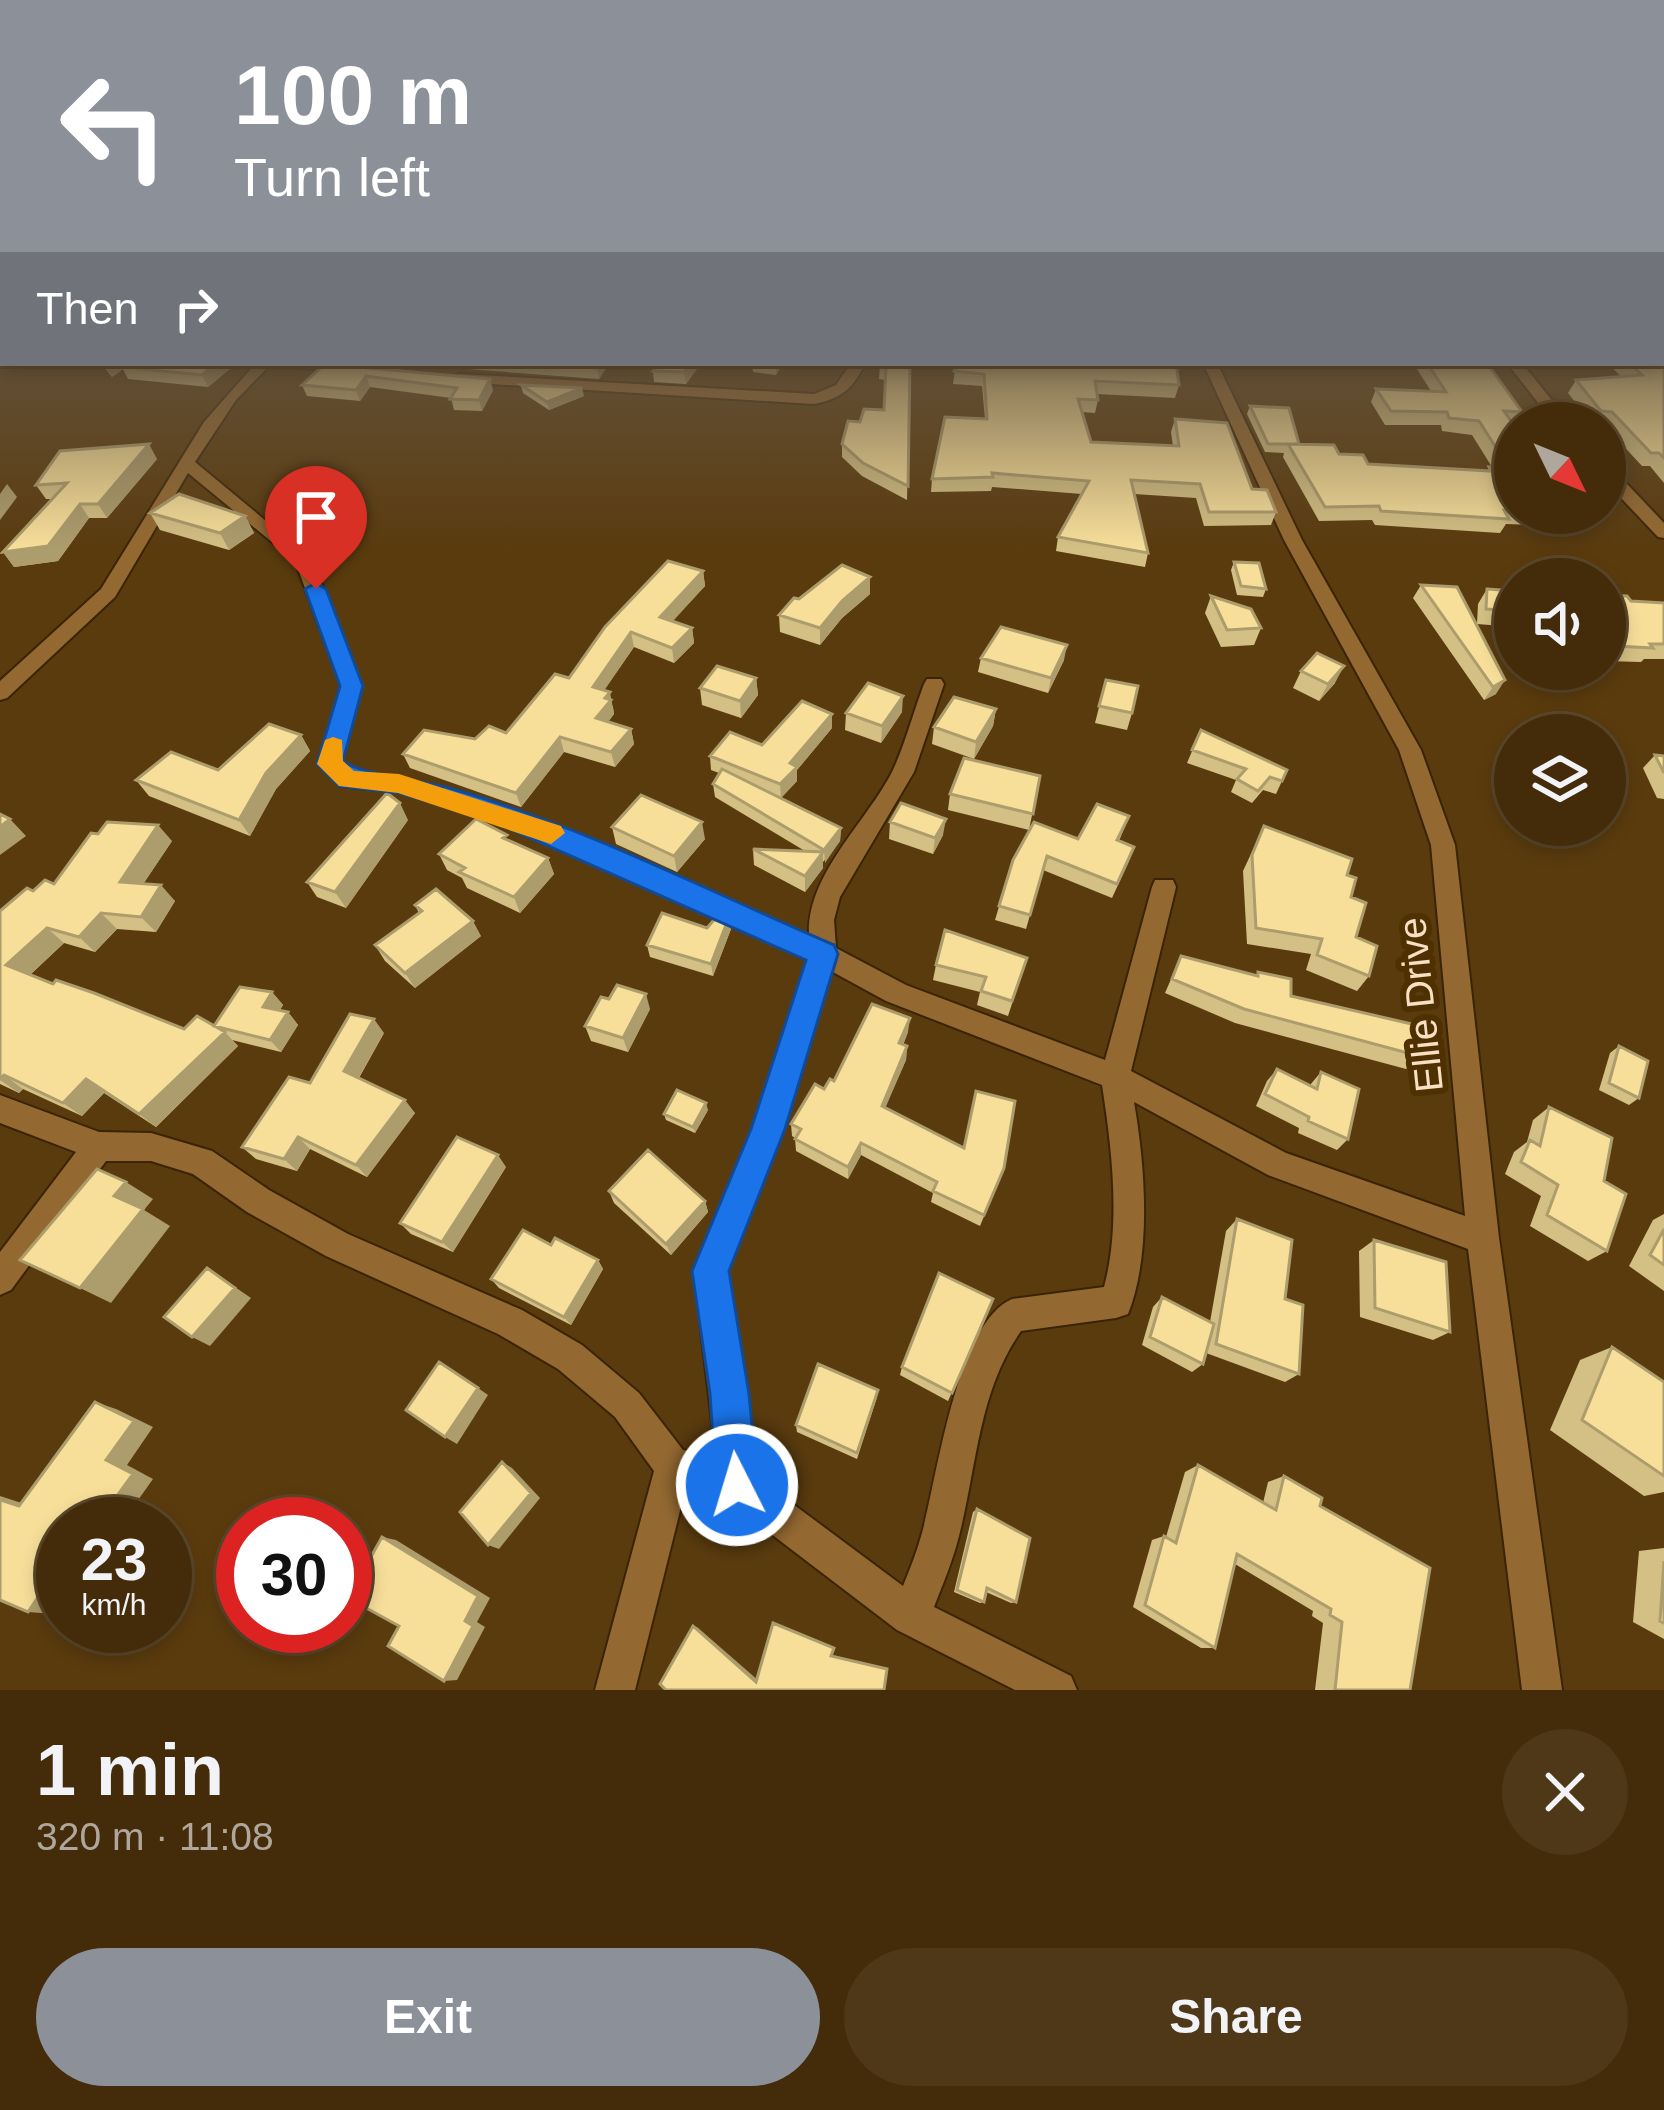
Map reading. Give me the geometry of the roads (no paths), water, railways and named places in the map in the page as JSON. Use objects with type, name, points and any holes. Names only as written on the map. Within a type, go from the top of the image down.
[{"type":"street","points":[[0,693],[108,593],[186,463],[236,392]]},
{"type":"street","points":[[663,392],[748,398],[831,397],[839,392]]},
{"type":"street","name":"Ellie Drive","points":[[1224,392],[1293,540],[1410,750],[1443,845],[1484,1238],[1541,1690]]},
{"type":"street","points":[[186,463],[304,559],[352,686],[330,764],[348,780],[399,784],[493,811],[823,954],[896,993],[1115,1077],[1279,1165],[1484,1238]]},
{"type":"street","points":[[1626,493],[1664,533]]},
{"type":"street","points":[[737,1485],[730,1394],[710,1271],[768,1129],[823,954],[821,920],[828,895],[903,772],[934,684]]},
{"type":"street","points":[[911,1616],[939,1538],[960,1435],[996,1334],[1012,1316],[1116,1303],[1127,1262],[1126,1136],[1115,1077],[1164,887]]},
{"type":"street","points":[[0,1109],[99,1146],[151,1147],[201,1161],[258,1201],[338,1245],[510,1322],[570,1357],[627,1405],[673,1467],[717,1474],[737,1485],[911,1616],[1057,1690]]},
{"type":"street","points":[[0,1279],[99,1146]]},
{"type":"street","points":[[615,1690],[673,1467]]}]
